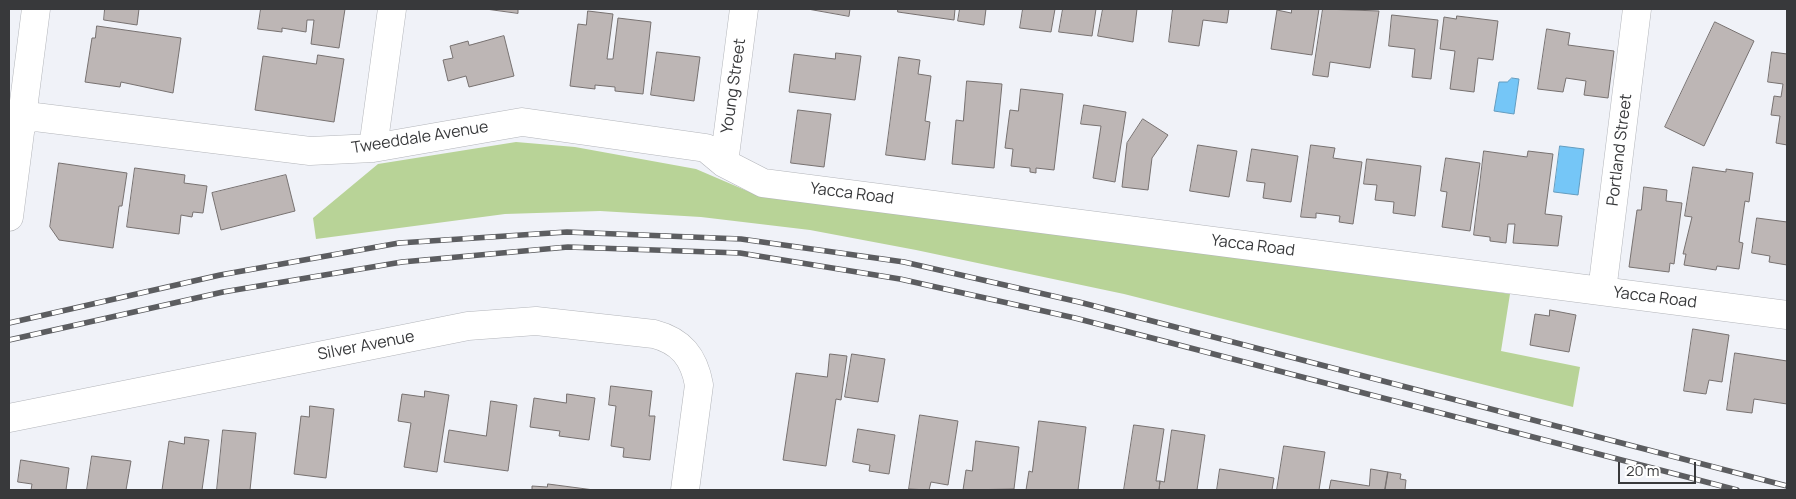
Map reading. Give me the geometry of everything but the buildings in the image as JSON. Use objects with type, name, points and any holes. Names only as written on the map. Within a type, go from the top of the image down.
[{"type":"street","points":[[9,217],[15,120],[36,9]]},
{"type":"street","points":[[373,148],[392,9]]},
{"type":"street","name":"Young Street","points":[[724,163],[744,9]]},
{"type":"street","name":"Portland Street","points":[[1602,291],[1638,9]]},
{"type":"street","name":"Tweeddale Avenue","points":[[15,120],[35,117],[310,151],[373,148],[522,122],[706,148],[724,163]]},
{"type":"street","name":"Yacca Road","points":[[724,163],[763,183],[1787,315]]},
{"type":"street","name":"Silver Avenue","points":[[9,418],[468,326],[536,321],[668,338],[688,354],[696,369],[699,385],[685,490]]},
{"type":"green space","points":[[516,142],[575,147],[696,169],[752,193],[842,200],[1199,248],[1510,294],[1501,351],[1580,367],[1573,407],[1124,294],[916,250],[810,230],[701,217],[600,211],[505,214],[316,239],[313,218],[378,164]]},
{"type":"water","points":[[1512,78],[1519,79],[1514,114],[1494,111],[1499,82],[1507,82]]},
{"type":"water","points":[[1560,146],[1584,149],[1578,195],[1554,192]]},
{"type":"railway","points":[[9,323],[220,275],[399,243],[567,232],[741,239],[904,262],[1079,302],[1787,486]]},
{"type":"railway","points":[[9,340],[223,292],[402,262],[568,247],[740,253],[900,279],[1075,318],[1737,490]]}]
